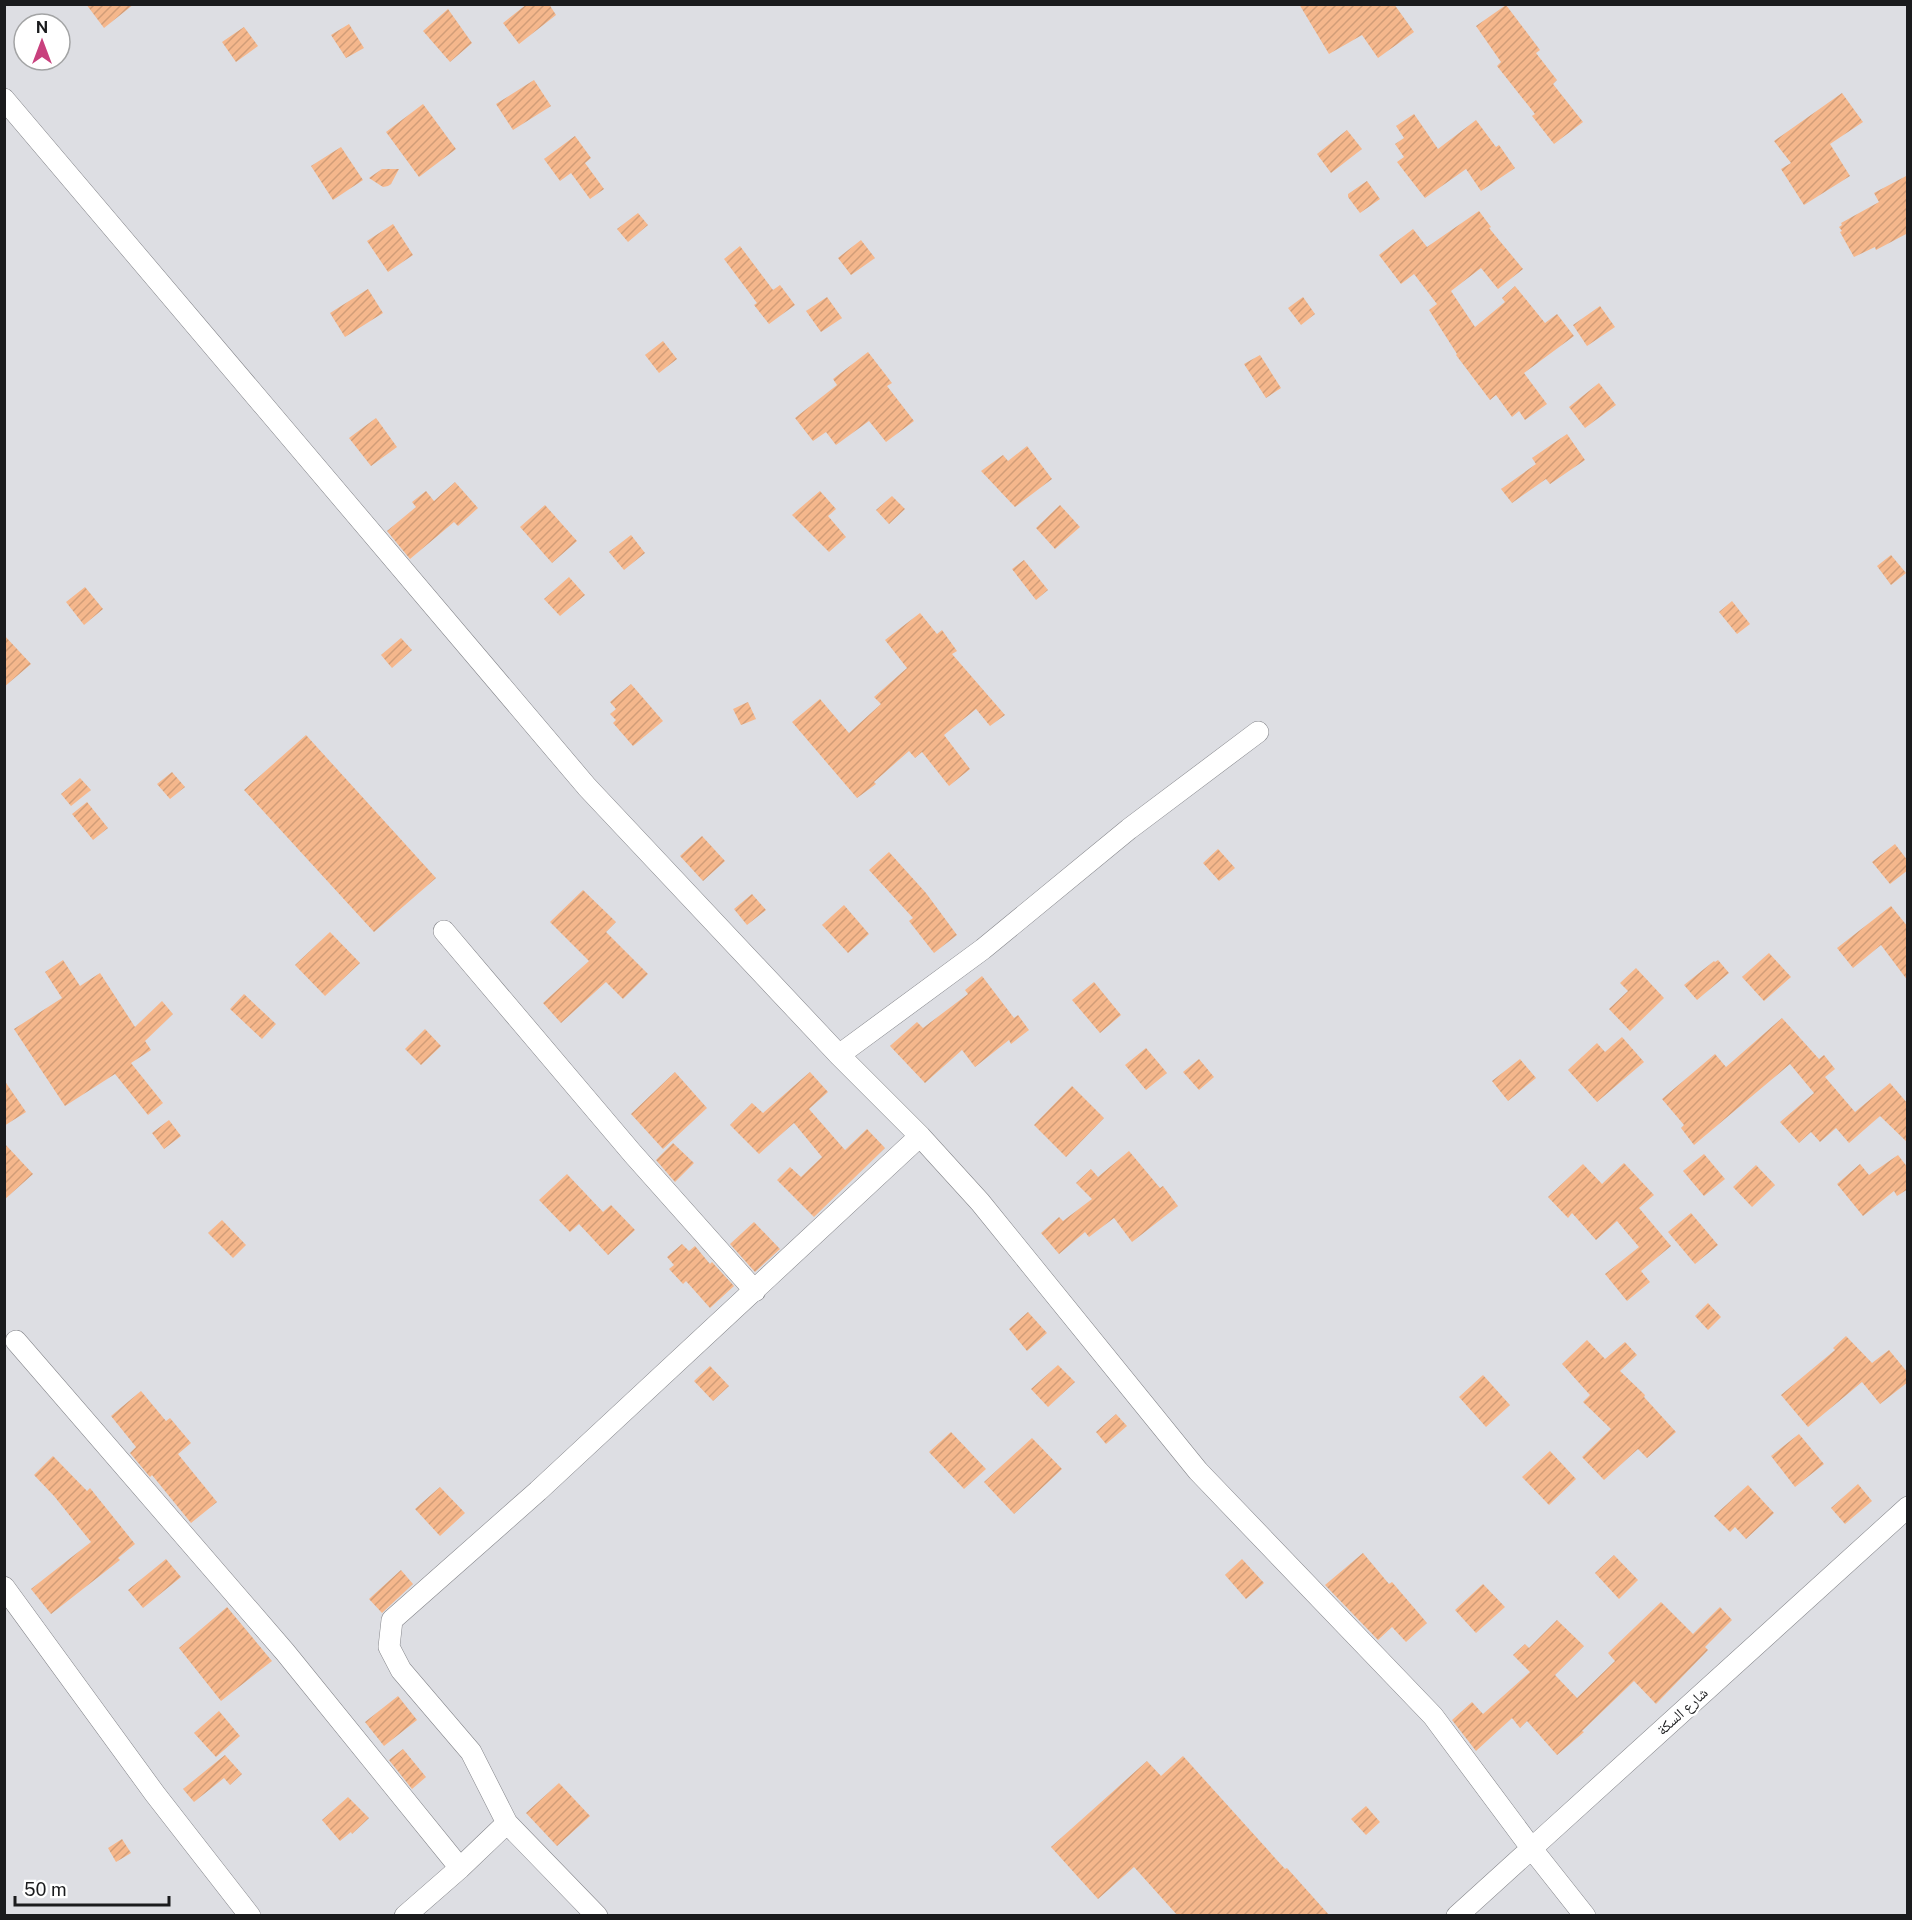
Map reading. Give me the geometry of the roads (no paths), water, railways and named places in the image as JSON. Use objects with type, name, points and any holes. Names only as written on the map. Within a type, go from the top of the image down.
[{"type":"street","points":[[4,99],[587,788],[838,1055],[921,1136],[980,1202],[1197,1471],[1433,1716],[1585,1916]]},
{"type":"street","points":[[838,1055],[983,949],[1129,829],[1258,732]]},
{"type":"street","points":[[444,931],[633,1154],[755,1291]]},
{"type":"street","points":[[597,1916],[507,1823],[471,1752],[401,1670],[389,1647],[392,1620],[538,1491],[921,1136]]},
{"type":"street","points":[[16,1341],[285,1652],[460,1868]]},
{"type":"street","name":"شارع السكة","points":[[1457,1916],[1908,1507]]},
{"type":"street","points":[[4,1587],[155,1794],[250,1916]]},
{"type":"street","points":[[405,1916],[507,1823]]}]
